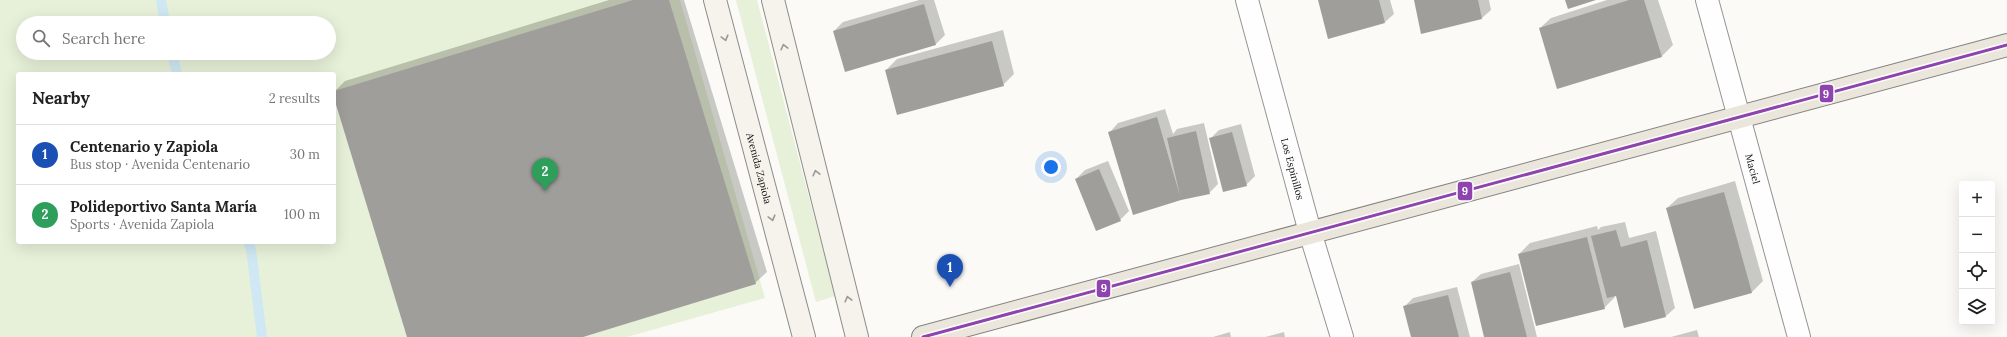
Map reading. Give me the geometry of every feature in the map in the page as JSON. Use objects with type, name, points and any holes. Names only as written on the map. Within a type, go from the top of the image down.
[{"type":"main road","name":"Avenida Zapiola","points":[[715,0],[804,337]]},
{"type":"main road","points":[[773,0],[857,337]]},
{"type":"main road","points":[[923,337],[2007,45]]},
{"type":"street","name":"Los Espinillos","points":[[1247,0],[1310,232],[1342,337]]},
{"type":"street","name":"Maciel","points":[[1707,0],[1799,337]]},
{"type":"green space","points":[[0,0],[680,0],[765,298],[627,337],[0,337]]},
{"type":"green space","points":[[736,0],[757,0],[835,296],[816,302]]},
{"type":"building","points":[[633,0],[669,0],[756,284],[583,337],[407,337],[336,105],[336,90]]},
{"type":"building","points":[[1318,0],[1379,0],[1385,23],[1328,39]]},
{"type":"building","points":[[1414,0],[1478,0],[1482,19],[1421,34]]},
{"type":"building","points":[[1565,0],[1596,0],[1568,9]]},
{"type":"building","points":[[1629,0],[1644,0],[1662,57],[1557,89],[1539,28]]},
{"type":"building","points":[[924,4],[936,45],[845,72],[833,31]]},
{"type":"building","points":[[992,41],[1004,86],[897,115],[885,70]]},
{"type":"building","points":[[1157,117],[1180,196],[1167,138],[1196,131],[1210,194],[1181,200],[1133,215],[1108,132]]},
{"type":"building","points":[[1232,132],[1247,186],[1223,192],[1209,138]]},
{"type":"building","points":[[1099,169],[1121,221],[1096,231],[1075,179]]},
{"type":"building","points":[[1724,192],[1752,293],[1694,309],[1666,208]]},
{"type":"building","points":[[1616,230],[1621,247],[1647,240],[1666,317],[1624,328],[1616,296],[1607,298],[1591,236]]},
{"type":"building","points":[[1587,237],[1605,309],[1536,326],[1518,254]]},
{"type":"building","points":[[1510,272],[1527,337],[1484,337],[1471,282]]},
{"type":"building","points":[[1448,295],[1459,337],[1411,337],[1403,306]]},
{"type":"waterway","points":[[161,0],[164,16]]},
{"type":"waterway","points":[[174,60],[177,72]]},
{"type":"waterway","points":[[249,244],[251,249],[262,337]]},
{"type":"transit line","name":"9","points":[[923,337],[2007,45]]},
{"type":"place","name":"Polideportivo Santa María","points":[[545,191]]},
{"type":"place","name":"Centenario y Zapiola","points":[[950,287]]}]
